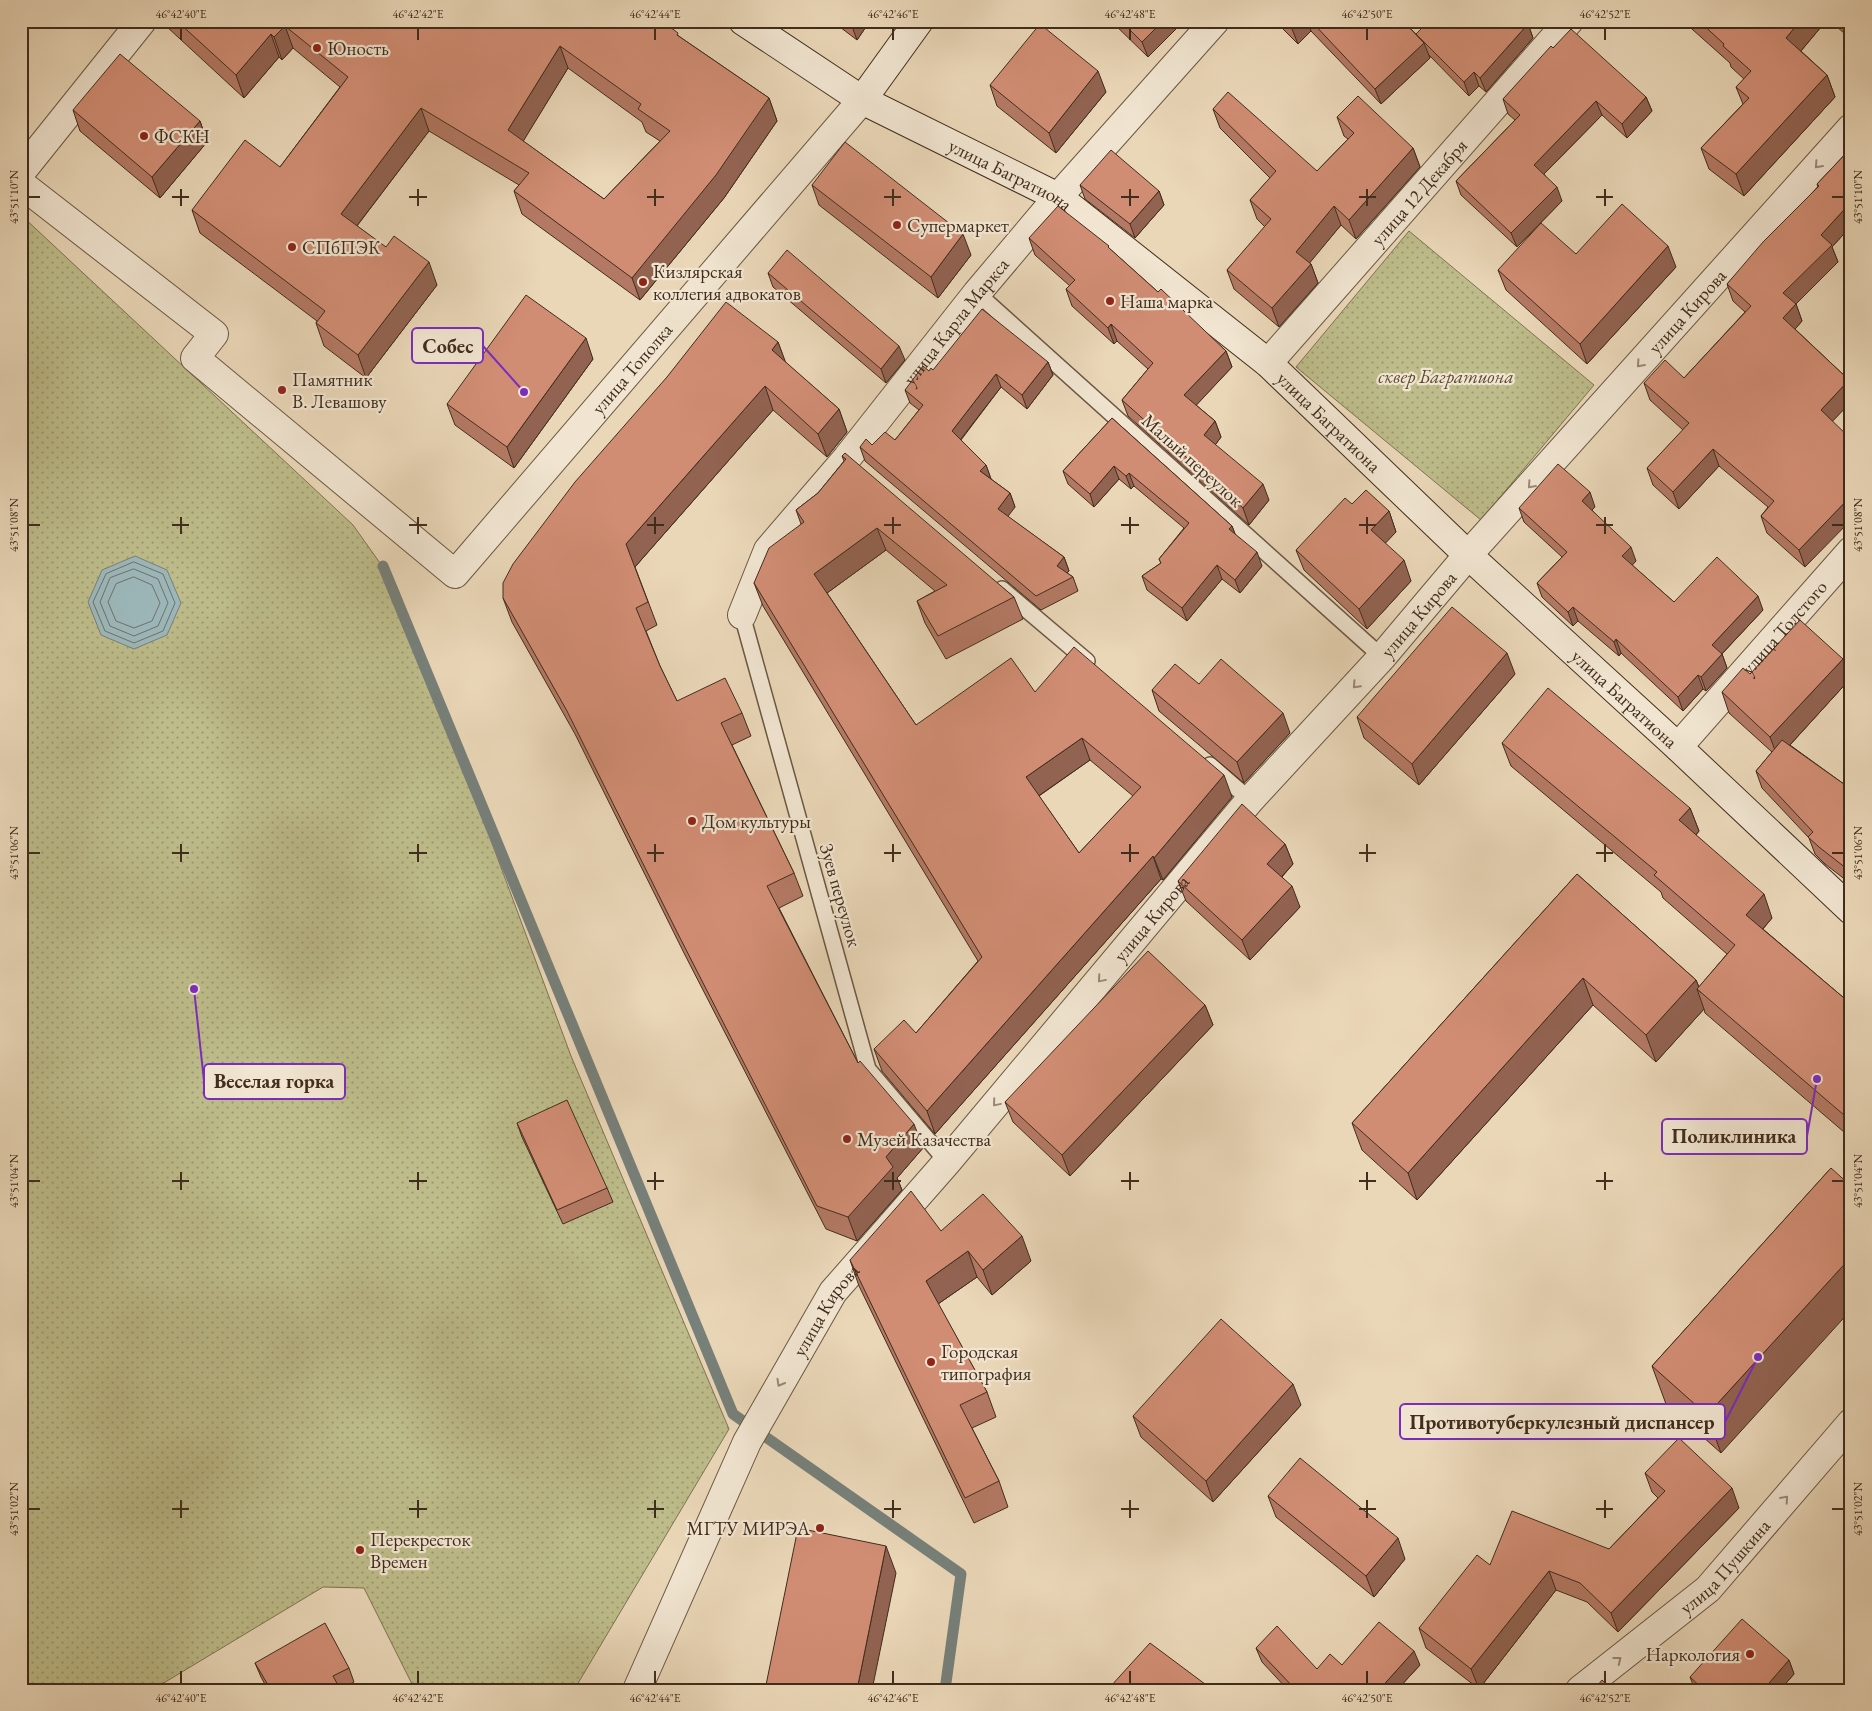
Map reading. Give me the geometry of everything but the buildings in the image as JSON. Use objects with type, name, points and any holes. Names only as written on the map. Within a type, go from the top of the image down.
[{"type":"street","points":[[21,172],[142,21]]},
{"type":"street","name":"улица Багратиона","points":[[743,21],[862,100],[1058,197],[1268,363],[1468,555],[1678,747],[1851,910]]},
{"type":"street","name":"улица Тополка","points":[[21,184],[214,334],[195,358],[454,574],[862,100],[919,21]]},
{"type":"street","name":"улица Карла Маркса","points":[[742,615],[768,550],[854,464],[977,293],[1058,197],[1215,21]]},
{"type":"street","name":"улица 12 Декабря","points":[[1268,363],[1569,21]]},
{"type":"street","name":"улица Кирова","points":[[637,1690],[747,1442],[833,1292],[947,1162],[1250,800],[1382,657],[1468,555],[1851,128]]},
{"type":"street","name":"улица Толстого","points":[[1678,747],[1851,551]]},
{"type":"street","name":"улица Пушкина","points":[[1580,1690],[1708,1589],[1851,1423]]},
{"type":"lane","name":"Малый переулок","points":[[977,293],[1382,657]]},
{"type":"lane","points":[[991,580],[1098,671]]},
{"type":"lane","name":"Зуев переулок","points":[[742,615],[868,1068],[947,1162]]},
{"type":"lane","points":[[1197,755],[1250,800]]},
{"type":"green space","points":[[21,215],[353,525],[397,587],[571,1056],[729,1429],[574,1690],[415,1690],[364,1588],[323,1587],[152,1690],[21,1690]]},
{"type":"green space","name":"сквер Багратиона","points":[[1409,231],[1594,385],[1481,520],[1296,367]]},
{"type":"water","points":[[135,556],[167,570],[181,603],[167,635],[134,649],[101,635],[88,602],[102,570]]},
{"type":"waterway","points":[[383,566],[733,1414],[961,1574],[945,1690]]},
{"type":"place","name":"Юность","points":[[317,48]]},
{"type":"place","name":"ФСКН","points":[[144,136]]},
{"type":"place","name":"Супермаркет","points":[[897,225]]},
{"type":"place","name":"СПбПЭК","points":[[292,247]]},
{"type":"place","name":"Кизлярская коллегия адвокатов","points":[[643,282]]},
{"type":"place","name":"Наша марка","points":[[1110,301]]},
{"type":"place","name":"Памятник В. Левашову","points":[[282,390]]},
{"type":"place","name":"Собес","points":[[524,392]]},
{"type":"place","name":"Дом культуры","points":[[692,821]]},
{"type":"place","name":"Веселая горка","points":[[194,989]]},
{"type":"place","name":"Поликлиника","points":[[1817,1079]]},
{"type":"place","name":"Музей Казачества","points":[[847,1139]]},
{"type":"place","name":"Противотуберкулезный диспансер","points":[[1758,1357]]},
{"type":"place","name":"Городская типография","points":[[931,1362]]},
{"type":"place","name":"МГТУ МИРЭА","points":[[820,1528]]},
{"type":"place","name":"Перекресток Времен","points":[[360,1550]]},
{"type":"place","name":"Наркология","points":[[1750,1654]]}]
